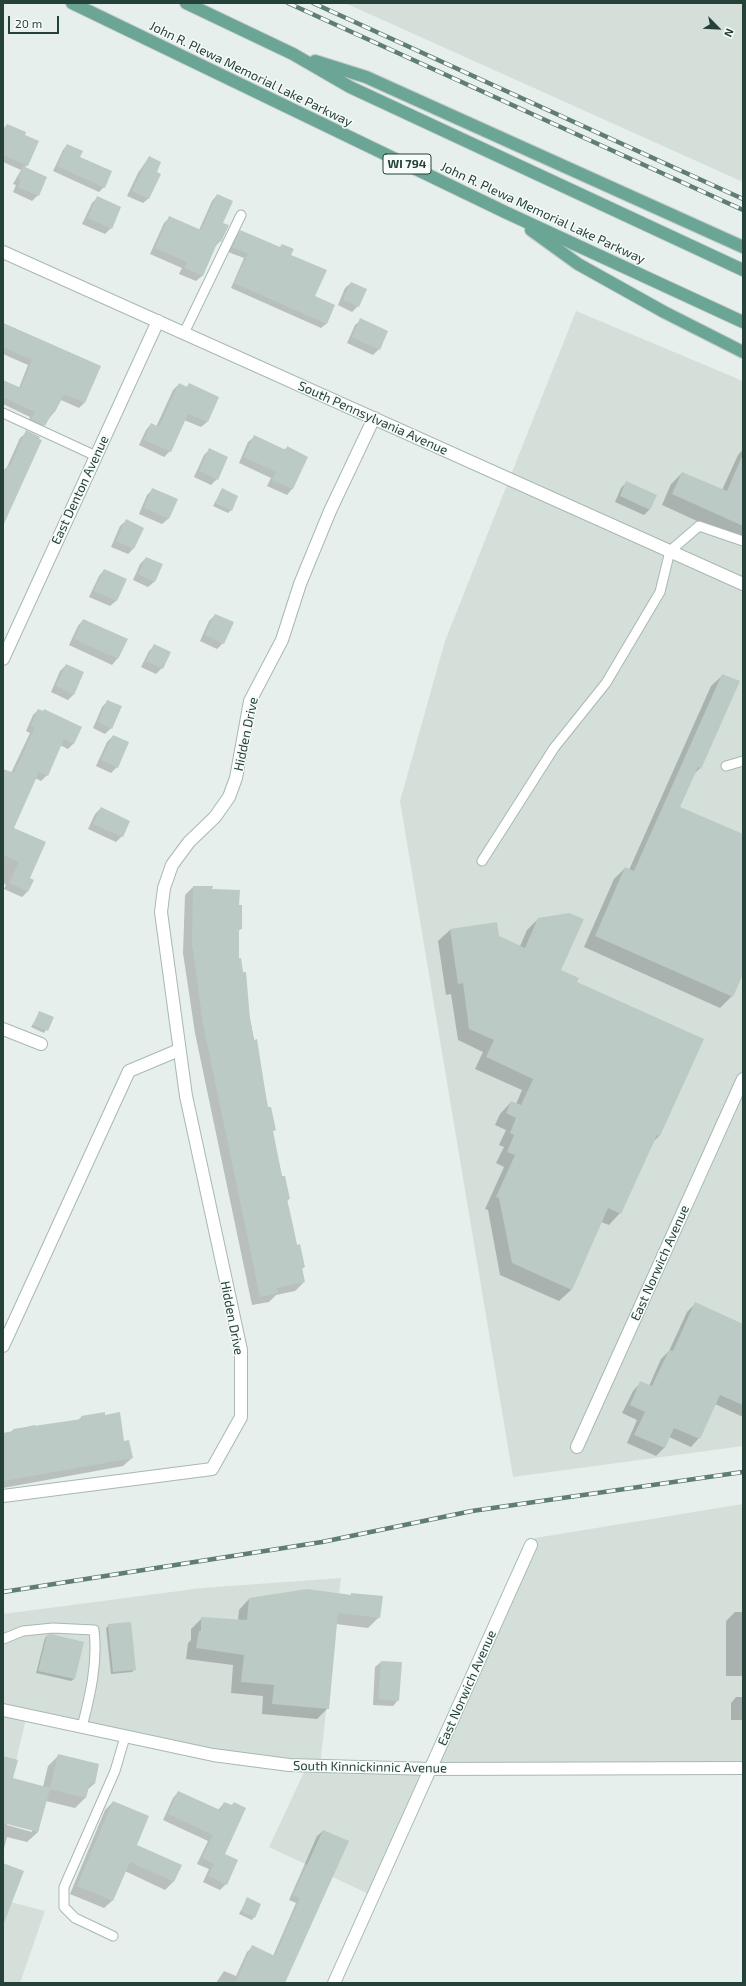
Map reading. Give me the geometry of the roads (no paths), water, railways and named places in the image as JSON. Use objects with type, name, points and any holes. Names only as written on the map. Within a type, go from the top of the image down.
[{"type":"main road","name":"John R. Plewa Memorial Lake Parkway","points":[[72,3],[508,213],[743,322]]},
{"type":"main road","points":[[186,3],[293,54],[350,87],[743,270]]},
{"type":"main road","points":[[293,54],[366,77],[743,247]]},
{"type":"main road","points":[[508,213],[578,264],[664,312],[743,352]]},
{"type":"street","name":"South Pennsylvania Avenue","points":[[3,252],[743,584]]},
{"type":"street","name":"East Denton Avenue","points":[[3,659],[158,321]]},
{"type":"street","name":"Hidden Drive","points":[[3,1496],[212,1469],[241,1417],[240,1350],[186,1096],[161,912],[164,888],[172,865],[189,842],[216,817],[229,797],[236,778],[250,701],[282,640],[300,584],[330,511],[374,418]]},
{"type":"street","points":[[3,1029],[41,1044]]},
{"type":"street","points":[[3,1346],[129,1071],[179,1050]]},
{"type":"street","name":"East Norwich Avenue","points":[[576,1448],[743,1080]]},
{"type":"street","name":"East Norwich Avenue","points":[[334,1983],[531,1545]]},
{"type":"street","name":"South Kinnickinnic Avenue","points":[[3,1710],[213,1755],[289,1765],[431,1769],[743,1768]]},
{"type":"lane","points":[[184,333],[241,215]]},
{"type":"lane","points":[[3,413],[96,456]]},
{"type":"lane","points":[[482,861],[554,748],[606,683],[660,592],[670,552],[698,526],[743,541]]},
{"type":"lane","points":[[726,766],[743,761]]},
{"type":"lane","points":[[3,1639],[23,1631],[53,1628],[94,1630],[96,1648],[89,1696],[82,1727]]},
{"type":"lane","points":[[113,1936],[75,1918],[64,1907],[64,1887],[115,1771],[125,1737]]},
{"type":"railway","points":[[288,3],[743,210]]},
{"type":"railway","points":[[313,3],[743,199]]},
{"type":"railway","points":[[3,1592],[322,1542],[472,1511],[743,1472]]}]
